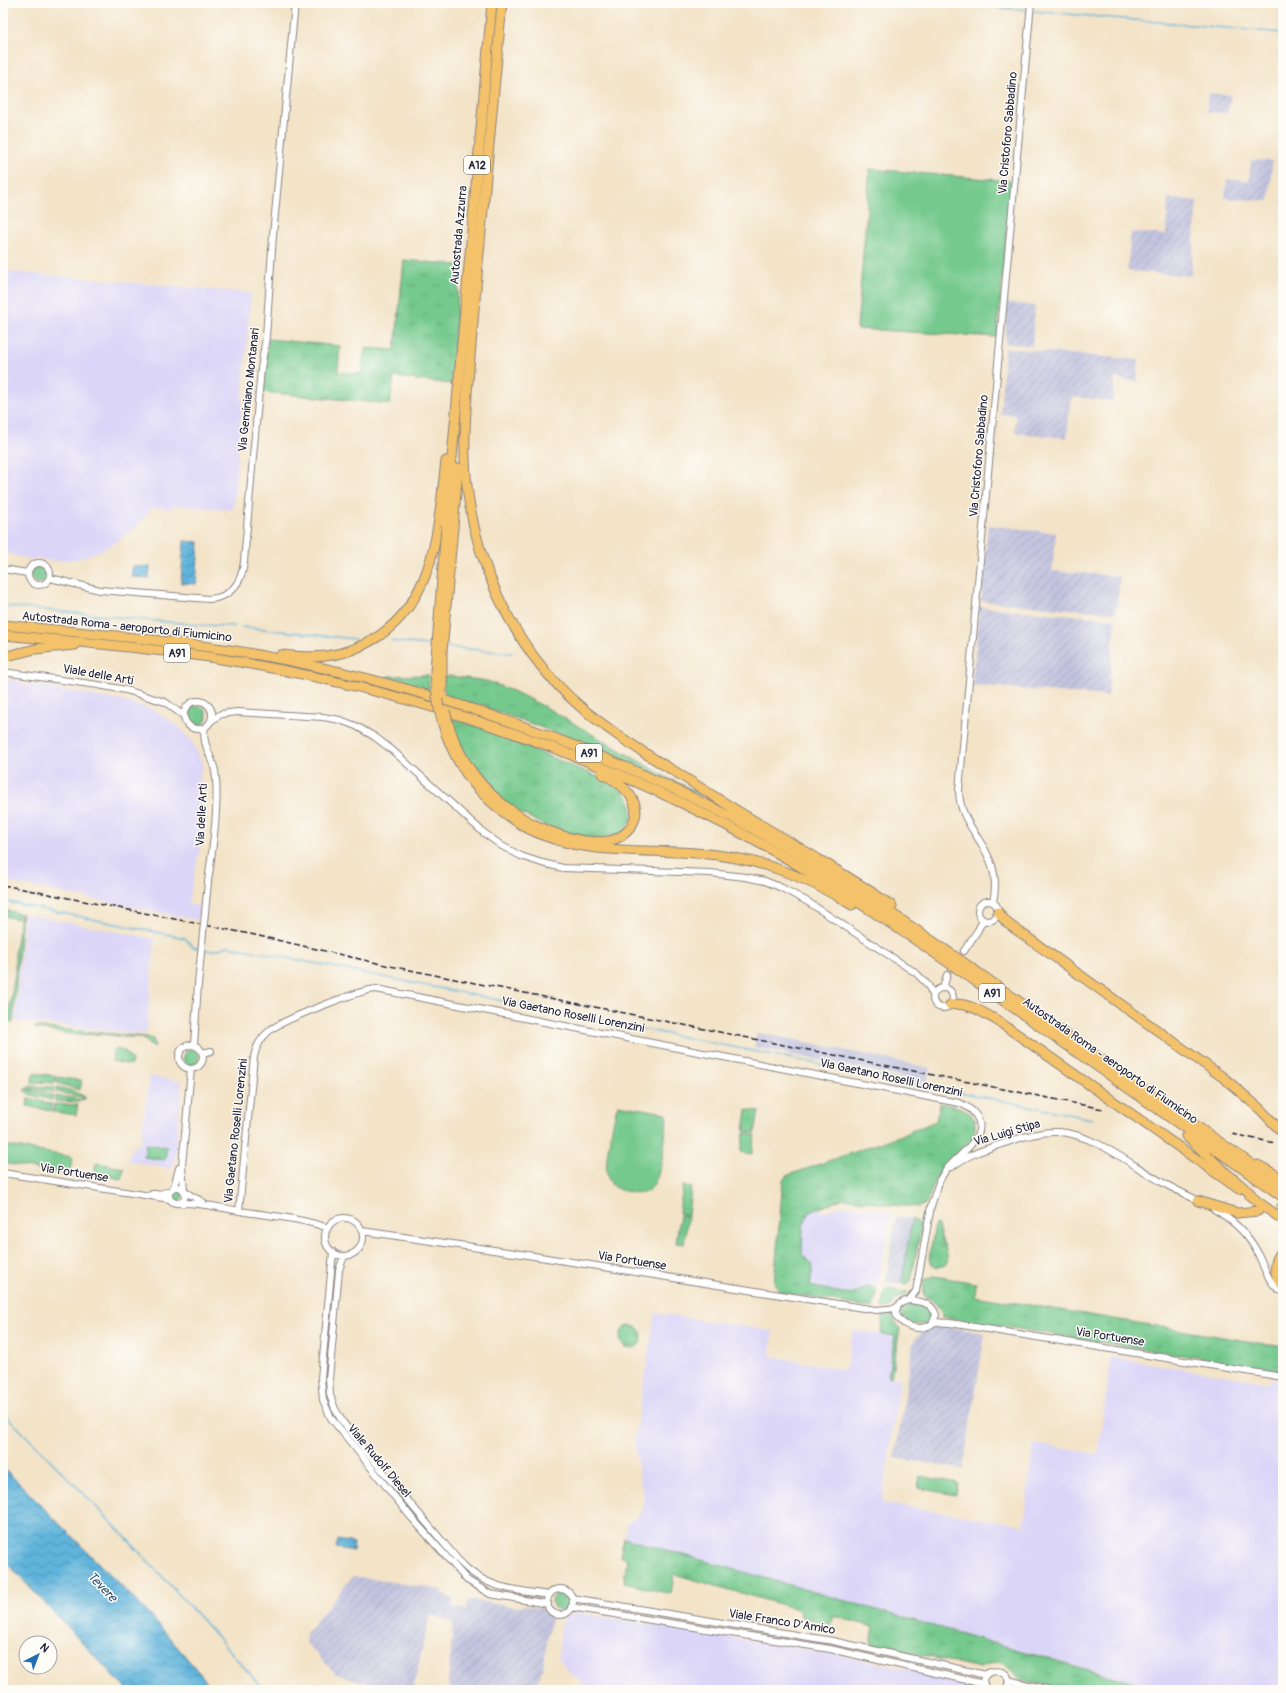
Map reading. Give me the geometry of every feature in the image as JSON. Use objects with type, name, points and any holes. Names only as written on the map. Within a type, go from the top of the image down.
[{"type":"highway","name":"Autostrada Azzurra","points":[[468,326],[492,3]]},
{"type":"highway","name":"Autostrada Azzurra","points":[[468,326],[502,3]]},
{"type":"highway","points":[[468,326],[463,400],[449,526],[441,665],[442,690],[446,715],[458,749],[474,776],[499,802],[530,826],[552,840],[581,846],[614,850],[697,853],[733,857],[758,862],[807,880],[865,912],[876,916],[881,916]]},
{"type":"highway","points":[[226,650],[312,657],[341,654],[368,643],[379,636],[398,620],[410,606],[419,592],[426,575],[436,540],[468,326]]},
{"type":"highway","points":[[468,326],[465,457],[467,492],[478,544],[489,576],[510,619],[530,651],[567,694],[611,730],[637,748],[878,896],[921,932]]},
{"type":"highway","name":"Autostrada Roma - aeroporto di Fiumicino","points":[[3,625],[168,641],[226,650],[326,669],[438,699],[603,758],[693,798],[772,840],[848,885],[921,932],[1283,1186]]},
{"type":"highway","name":"Autostrada Roma - aeroporto di Fiumicino","points":[[3,635],[99,643],[208,657],[337,682],[451,712],[582,760],[667,796],[724,824],[803,868],[881,916],[1283,1197]]},
{"type":"highway","points":[[3,656],[35,649],[99,643]]},
{"type":"highway","points":[[530,826],[564,836],[598,841],[610,841],[618,838],[630,828],[636,813],[635,804],[629,793],[612,778],[592,770],[582,760]]},
{"type":"highway","points":[[998,912],[1007,923],[1224,1078],[1255,1104],[1283,1133]]},
{"type":"highway","points":[[950,1005],[967,1005],[1007,1027],[1283,1220]]},
{"type":"highway","points":[[1131,1091],[1164,1120],[1190,1139],[1231,1178],[1250,1193],[1256,1201]]},
{"type":"highway","points":[[1248,1162],[1262,1167],[1283,1179]]},
{"type":"highway","points":[[1198,1201],[1237,1213],[1258,1211]]},
{"type":"highway","points":[[1283,1250],[1277,1257],[1275,1270],[1277,1279],[1283,1286]]},
{"type":"street","name":"Via Geminiano Montanari","points":[[50,578],[100,590],[211,599],[228,593],[234,588],[241,577],[244,562],[251,472],[266,330],[273,235],[295,3]]},
{"type":"street","name":"Via Cristoforo Sabbadino","points":[[993,902],[995,887],[992,864],[964,811],[960,801],[959,790],[1031,4]]},
{"type":"street","points":[[40,563],[47,567],[50,578],[42,586],[34,585],[29,580],[27,573],[30,566],[40,563]]},
{"type":"street","points":[[3,569],[27,573]]},
{"type":"street","name":"Viale delle Arti","points":[[3,672],[98,684],[126,690],[165,702],[184,716],[186,724],[193,728],[204,741]]},
{"type":"street","points":[[184,716],[186,707],[189,704],[194,702],[203,702],[212,712],[211,721]]},
{"type":"street","points":[[193,728],[201,729],[224,713],[256,712],[323,717],[340,720],[356,726],[375,737],[392,750],[493,839],[513,853],[537,862],[570,868],[722,874],[745,877],[773,884],[808,902],[916,973],[926,983],[933,995],[934,1002],[938,1007],[944,1008],[950,1005],[953,996],[949,990],[943,988],[937,990],[933,995]]},
{"type":"street","name":"Via delle Arti","points":[[194,1045],[216,785],[212,761],[204,741],[205,727]]},
{"type":"street","points":[[987,901],[993,902],[997,907],[998,912],[992,920],[983,920],[978,912],[979,906],[987,901]]},
{"type":"street","points":[[964,951],[983,920]]},
{"type":"street","points":[[943,988],[947,975]]},
{"type":"street","name":"Via Gaetano Roselli Lorenzini","points":[[239,1211],[254,1057],[259,1042],[269,1031],[282,1023],[349,996],[376,989],[959,1103],[975,1113],[979,1131],[974,1140],[946,1169],[939,1182]]},
{"type":"street","points":[[194,1045],[199,1048],[202,1053],[200,1064],[191,1069],[182,1065],[179,1055],[182,1048],[194,1045]]},
{"type":"street","points":[[202,1053],[211,1051]]},
{"type":"street","points":[[179,1203],[185,1199],[183,1157],[191,1069]]},
{"type":"street","name":"Via Luigi Stipa","points":[[909,1300],[916,1291],[931,1206],[939,1182],[953,1166],[971,1155],[1012,1140],[1050,1132],[1075,1135],[1089,1140],[1161,1182],[1228,1218],[1243,1232],[1255,1248],[1271,1281],[1283,1292]]},
{"type":"street","points":[[183,1157],[172,1189],[168,1196],[175,1203],[208,1204]]},
{"type":"street","name":"Via Portuense","points":[[3,1173],[170,1199]]},
{"type":"street","points":[[172,1189],[179,1187],[194,1198],[208,1204],[239,1211],[298,1220],[328,1228]]},
{"type":"street","name":"Via Portuense","points":[[141,1195],[159,1194],[172,1189]]},
{"type":"street","points":[[349,1219],[359,1225],[362,1231],[363,1237],[360,1248],[355,1253],[344,1256],[333,1252],[327,1243],[326,1233],[328,1228],[337,1220],[349,1219]]},
{"type":"street","name":"Via Portuense","points":[[362,1231],[529,1255],[876,1310],[898,1308]]},
{"type":"street","name":"Viale Rudolf Diesel","points":[[333,1252],[321,1383],[323,1402],[331,1418],[411,1517],[467,1580],[490,1594],[548,1604]]},
{"type":"street","name":"Viale Rudolf Diesel","points":[[344,1256],[339,1270],[329,1379],[332,1400],[339,1416],[364,1448],[471,1572],[482,1580],[495,1586],[549,1595]]},
{"type":"street","points":[[909,1300],[924,1302],[931,1305],[936,1315],[933,1322],[922,1327],[900,1322],[897,1317],[898,1308],[902,1302],[909,1300]]},
{"type":"street","name":"Via Portuense","points":[[933,1322],[950,1323],[1061,1340],[1283,1377]]},
{"type":"street","points":[[555,1590],[563,1590],[567,1592],[572,1598],[571,1607],[567,1613],[560,1614],[552,1611],[548,1604],[549,1595],[555,1590]]},
{"type":"street","name":"Viale Franco D'Amico","points":[[572,1598],[833,1641],[986,1675],[989,1672],[997,1670],[1004,1673],[1008,1680]]},
{"type":"street","name":"Viale Franco D'Amico","points":[[571,1607],[830,1649],[984,1684]]},
{"type":"street","points":[[986,1675],[984,1684],[987,1690]]},
{"type":"street","points":[[1007,1690],[1008,1680],[1050,1690]]},
{"type":"shaded area","points":[[1208,93],[1231,95],[1228,112],[1207,112]]},
{"type":"shaded area","points":[[1251,160],[1272,161],[1269,201],[1225,198],[1227,179],[1249,181]]},
{"type":"shaded area","points":[[1168,198],[1197,201],[1191,276],[1127,271],[1131,232],[1166,235]]},
{"type":"shaded area","points":[[3,271],[251,293],[233,510],[173,505],[173,509],[152,507],[138,525],[118,541],[100,551],[76,559],[53,561],[35,558],[31,560],[3,552]]},
{"type":"shaded area","points":[[1007,303],[1035,306],[1032,346],[1005,343]]},
{"type":"shaded area","points":[[1005,348],[1139,360],[1137,382],[1115,378],[1113,401],[1071,397],[1067,438],[1015,433],[1016,415],[1000,414]]},
{"type":"shaded area","points":[[988,525],[1056,533],[1052,571],[1120,576],[1116,613],[981,601]]},
{"type":"shaded area","points":[[980,607],[1116,619],[1108,696],[972,685]]},
{"type":"shaded area","points":[[3,679],[21,681],[21,685],[42,686],[127,702],[153,710],[177,725],[191,740],[203,768],[200,771],[201,816],[204,819],[204,829],[188,904],[200,906],[197,920],[3,881]]},
{"type":"shaded area","points":[[24,914],[155,939],[146,1034],[15,1021]]},
{"type":"shaded area","points":[[757,1033],[930,1068],[927,1082],[754,1047]]},
{"type":"shaded area","points":[[150,1076],[182,1082],[175,1159],[171,1169],[128,1161],[133,1147],[140,1145]]},
{"type":"shaded area","points":[[845,1205],[891,1212],[877,1289],[869,1286],[852,1295],[810,1286],[811,1271],[802,1254],[803,1227],[808,1213],[819,1208],[823,1212]]},
{"type":"shaded area","points":[[896,1216],[912,1219],[921,1224],[911,1281],[906,1285],[885,1282]]},
{"type":"shaded area","points":[[655,1313],[773,1331],[770,1356],[846,1370],[853,1330],[895,1336],[888,1376],[900,1379],[882,1503],[1023,1525],[1034,1444],[1098,1454],[1111,1357],[1270,1383],[1271,1378],[1283,1380],[1283,1690],[1163,1690],[624,1538],[627,1523],[637,1517],[642,1510],[644,1500],[634,1444]]},
{"type":"shaded area","points":[[938,1325],[985,1333],[963,1469],[895,1458],[913,1344],[915,1338],[922,1332]]},
{"type":"shaded area","points":[[353,1576],[443,1590],[442,1593],[453,1599],[453,1607],[466,1610],[467,1602],[471,1600],[516,1607],[526,1605],[544,1608],[551,1616],[544,1662],[536,1690],[452,1690],[448,1685],[453,1622],[430,1615],[413,1688],[376,1686],[336,1674],[306,1643],[306,1633]]},
{"type":"shaded area","points":[[574,1612],[836,1654],[977,1684],[985,1690],[591,1690],[570,1673],[558,1658],[561,1624],[565,1617]]},
{"type":"green space","points":[[870,169],[1011,181],[997,337],[857,329]]},
{"type":"green space","points":[[404,260],[460,265],[451,384],[394,377],[390,404],[262,392],[268,339],[340,346],[338,372],[361,374],[365,348],[395,350]]},
{"type":"green space","points":[[39,565],[45,568],[48,574],[45,580],[39,583],[33,580],[30,574],[33,568]]},
{"type":"green space","points":[[429,675],[429,693],[387,677],[388,676]]},
{"type":"green space","points":[[443,675],[487,681],[515,692],[547,708],[668,778],[701,794],[701,796],[660,776],[575,740],[511,716],[445,696]]},
{"type":"green space","points":[[193,706],[201,706],[207,712],[207,720],[201,726],[193,726],[187,720],[187,712]]},
{"type":"green space","points":[[452,718],[491,731],[605,780],[624,792],[631,803],[632,819],[623,832],[613,836],[594,839],[552,829],[513,809],[478,777],[459,746]]},
{"type":"green space","points":[[3,910],[19,913],[18,919],[3,916]]},
{"type":"green space","points":[[21,913],[13,1023],[9,1021],[8,1017],[15,973],[15,949]]},
{"type":"green space","points":[[35,1027],[148,1037],[153,1039],[155,1046],[149,1045],[140,1037],[100,1034],[76,1035],[36,1029]]},
{"type":"green space","points":[[116,1049],[125,1051],[132,1060],[131,1065],[112,1061],[113,1051]]},
{"type":"green space","points":[[188,1049],[194,1049],[199,1054],[197,1063],[194,1065],[188,1065],[183,1060],[183,1054]]},
{"type":"green space","points":[[33,1073],[56,1076],[55,1083],[32,1082]]},
{"type":"green space","points":[[58,1077],[82,1081],[80,1090],[57,1083]]},
{"type":"green space","points":[[31,1086],[54,1087],[54,1092],[29,1089],[53,1095],[52,1100],[31,1095],[24,1090]]},
{"type":"green space","points":[[57,1087],[74,1091],[85,1097],[85,1099],[78,1102],[55,1101],[55,1096],[83,1099],[83,1097],[56,1092]]},
{"type":"green space","points":[[28,1098],[52,1104],[51,1111],[27,1106]]},
{"type":"green space","points":[[940,1103],[963,1109],[972,1115],[975,1130],[971,1139],[941,1169],[924,1205],[918,1207],[891,1205],[844,1198],[808,1213],[803,1227],[802,1254],[813,1265],[810,1286],[852,1295],[869,1286],[877,1289],[873,1308],[780,1292],[774,1283],[783,1181],[786,1176],[902,1135],[936,1121]]},
{"type":"green space","points":[[54,1104],[78,1105],[76,1115],[53,1112]]},
{"type":"green space","points":[[618,1105],[666,1113],[667,1118],[664,1148],[659,1172],[650,1190],[643,1193],[618,1189],[610,1183],[608,1177],[606,1167],[608,1151]]},
{"type":"green space","points":[[747,1110],[759,1111],[755,1133],[744,1131]]},
{"type":"green space","points":[[744,1133],[755,1135],[752,1154],[741,1152]]},
{"type":"green space","points":[[146,1144],[167,1147],[165,1160],[144,1157]]},
{"type":"green space","points":[[3,1145],[72,1157],[70,1175],[3,1163]]},
{"type":"green space","points":[[96,1163],[124,1168],[122,1179],[94,1174]]},
{"type":"green space","points":[[683,1186],[691,1187],[688,1215],[679,1213]]},
{"type":"green space","points":[[175,1189],[179,1189],[183,1195],[179,1201],[175,1201],[171,1197],[171,1193]]},
{"type":"green space","points":[[680,1215],[688,1216],[684,1244],[676,1243]]},
{"type":"green space","points":[[912,1219],[921,1224],[921,1228],[911,1281],[906,1285],[902,1282]]},
{"type":"green space","points":[[935,1224],[938,1225],[948,1259],[947,1263],[943,1266],[937,1267],[932,1264],[929,1259]]},
{"type":"green space","points":[[934,1276],[976,1283],[975,1296],[1283,1347],[1283,1371],[943,1317],[936,1305],[924,1296],[923,1280]]},
{"type":"green space","points":[[885,1289],[908,1292],[895,1301],[890,1307],[882,1308]]},
{"type":"green space","points":[[911,1304],[928,1308],[931,1315],[929,1320],[924,1324],[918,1325],[906,1322],[902,1318],[901,1313],[903,1308]]},
{"type":"green space","points":[[892,1314],[900,1329],[891,1377],[888,1376],[895,1336],[881,1334],[883,1315]]},
{"type":"green space","points":[[631,1326],[639,1329],[642,1337],[639,1345],[631,1348],[623,1345],[620,1337],[623,1329]]},
{"type":"green space","points":[[920,1476],[958,1483],[956,1495],[918,1488]]},
{"type":"green space","points":[[624,1538],[1159,1690],[1068,1690],[1021,1680],[1002,1663],[994,1662],[980,1668],[871,1644],[874,1627],[833,1616],[830,1625],[801,1617],[801,1614],[797,1609],[674,1574],[671,1594],[624,1583],[627,1559],[620,1556]]},
{"type":"green space","points":[[557,1593],[565,1593],[570,1598],[568,1609],[565,1611],[557,1611],[552,1606],[552,1598]]},
{"type":"water","points":[[184,541],[199,542],[196,584],[181,583]]},
{"type":"water","points":[[132,566],[150,567],[149,578],[132,577]]},
{"type":"water","name":"Tevere","points":[[3,1467],[150,1615],[214,1690],[127,1690],[3,1559]]},
{"type":"water","points":[[338,1540],[354,1543],[353,1551],[336,1548]]},
{"type":"waterway","points":[[945,3],[1029,10]]},
{"type":"waterway","points":[[1033,11],[1283,33]]},
{"type":"waterway","points":[[3,606],[199,625],[235,626]]},
{"type":"waterway","points":[[242,627],[355,639]]},
{"type":"waterway","points":[[391,641],[427,645]]},
{"type":"waterway","points":[[446,647],[512,653]]},
{"type":"waterway","points":[[3,901],[185,938],[193,947],[199,948]]},
{"type":"waterway","points":[[202,949],[212,951],[228,946],[928,1086]]},
{"type":"waterway","points":[[935,1087],[1092,1119]]},
{"type":"waterway","points":[[3,1413],[136,1549],[264,1690]]},
{"type":"tunnel","points":[[947,975],[964,951]]},
{"type":"tunnel","points":[[1263,1210],[1283,1207]]},
{"type":"railway","points":[[3,885],[255,935],[390,966],[1103,1109]]},
{"type":"railway","points":[[1232,1134],[1275,1143]]}]
